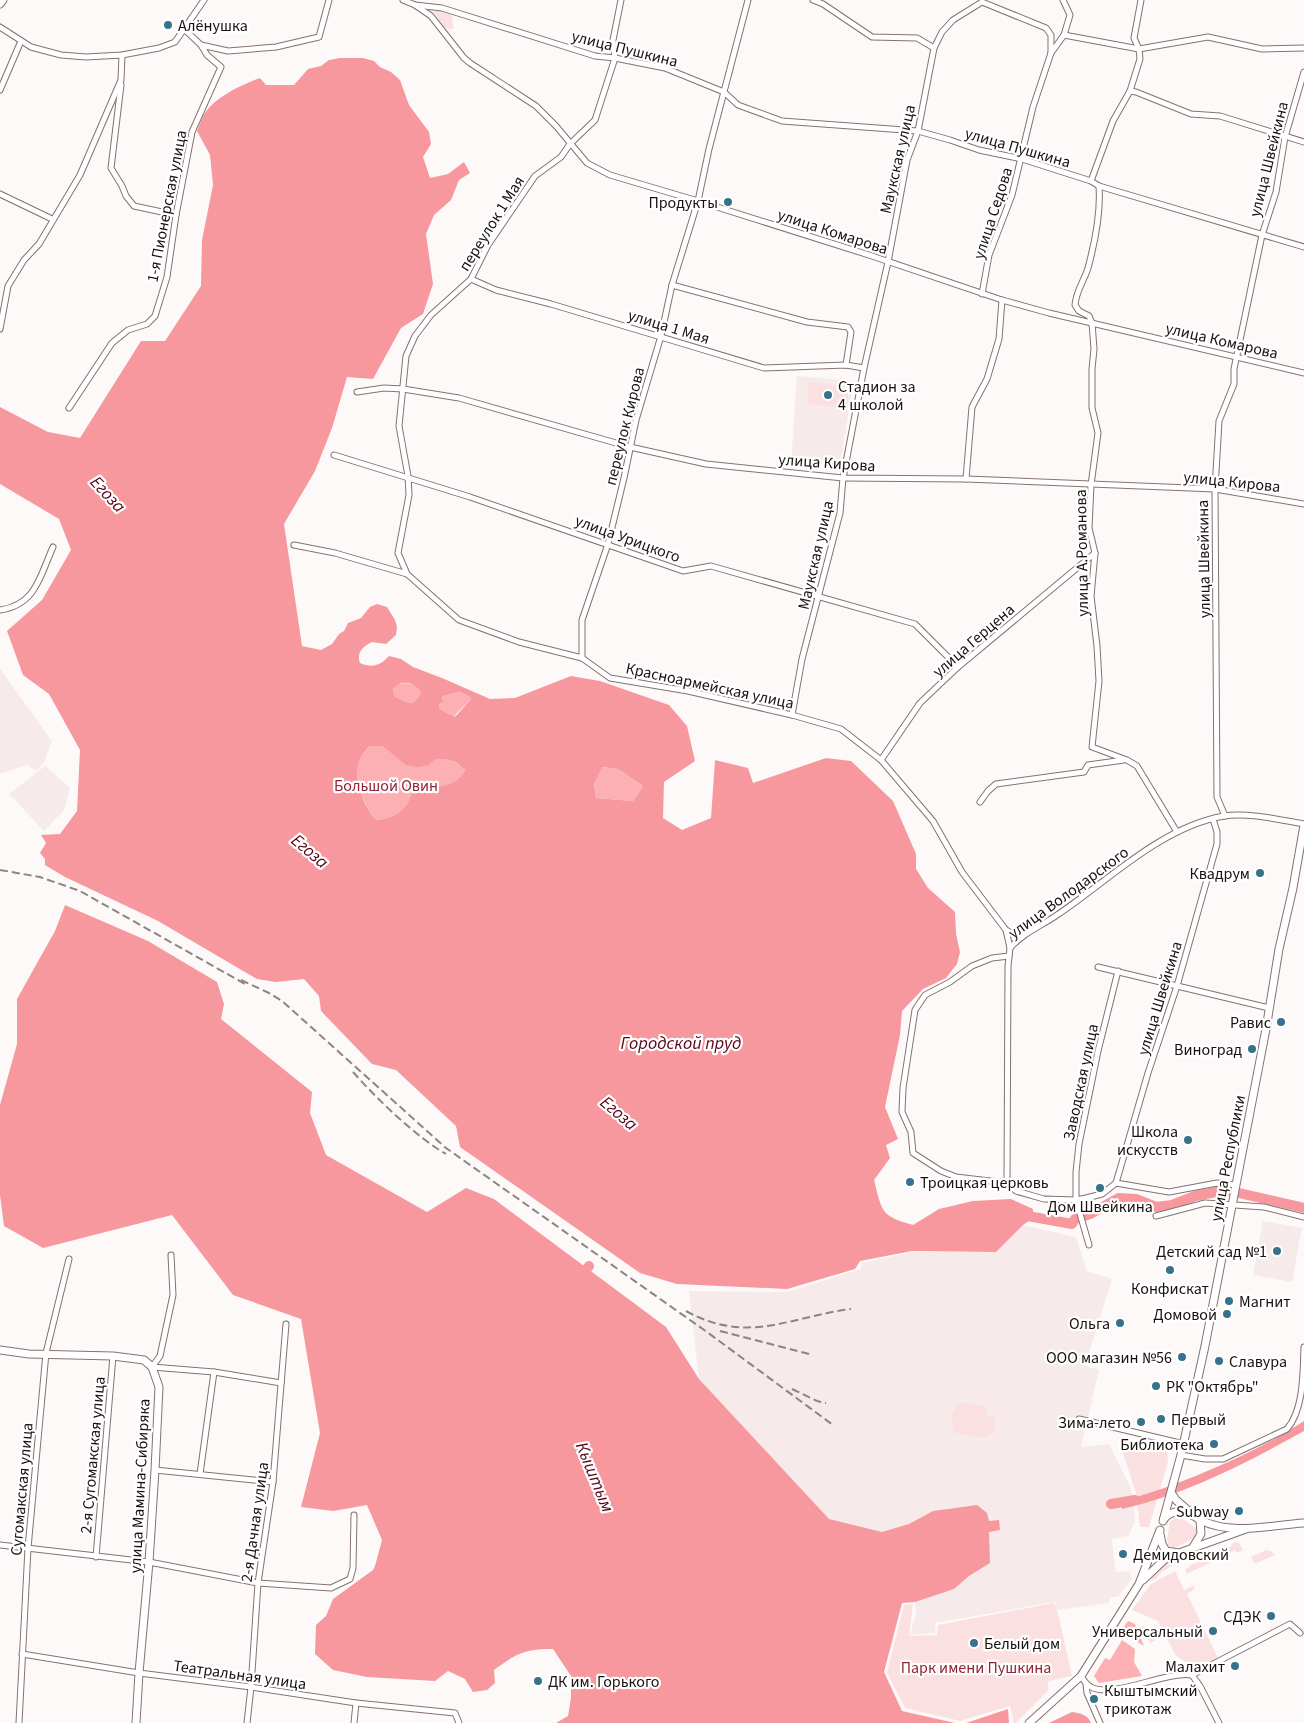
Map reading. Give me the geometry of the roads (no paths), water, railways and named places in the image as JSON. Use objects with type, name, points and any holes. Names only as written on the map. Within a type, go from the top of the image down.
[{"type":"main road","points":[[0,4],[3,0]]},
{"type":"main road","name":"улица Республики","points":[[1163,1521],[1172,1494],[1184,1444],[1205,1346],[1304,824]]},
{"type":"main road","points":[[0,1350],[29,1354],[113,1356],[144,1360],[152,1367]]},
{"type":"main road","name":"улица Мамина-Сибиряка","points":[[136,1723],[138,1673],[149,1562],[159,1387],[152,1367]]},
{"type":"main road","points":[[1172,1494],[1182,1506],[1198,1519],[1201,1534],[1193,1547]]},
{"type":"main road","points":[[1029,1723],[1081,1676],[1139,1584],[1163,1521],[1169,1514],[1180,1512],[1218,1528],[1246,1529],[1304,1523]]},
{"type":"main road","points":[[1139,1584],[1164,1560],[1193,1547],[1246,1529]]},
{"type":"main road","points":[[1160,1530],[1160,1539],[1166,1550],[1179,1553]]},
{"type":"street","points":[[0,27],[31,47],[61,55],[86,57],[122,55],[159,48],[175,42],[204,0]]},
{"type":"street","points":[[184,29],[201,45],[228,51],[276,47],[319,37],[329,0]]},
{"type":"street","name":"улица Пушкина","points":[[404,0],[415,5],[442,8],[595,56],[666,68],[724,92],[738,105],[782,121],[918,131],[979,150],[1022,159],[1091,181],[1099,186],[1304,247]]},
{"type":"street","name":"переулок 1 Мая","points":[[407,574],[398,553],[409,495],[408,476],[399,426],[406,356],[415,336],[431,315],[471,279],[488,245],[535,176],[561,157],[570,144],[595,120],[615,58],[613,40],[621,0]]},
{"type":"street","points":[[724,92],[748,0]]},
{"type":"street","points":[[813,0],[823,4],[872,37],[917,38],[934,48],[942,32],[953,20],[982,2],[1046,28],[1051,36],[1051,53]]},
{"type":"street","name":"улица Седова","points":[[982,294],[989,255],[1012,195],[1033,107],[1051,53],[1064,35],[1070,15],[1063,0]]},
{"type":"street","points":[[1091,181],[1113,121],[1130,91],[1140,59],[1139,49],[1134,38],[1140,0]]},
{"type":"street","name":"улица Комарова","points":[[415,5],[431,16],[464,58],[536,106],[556,126],[587,163],[603,172],[628,182],[698,201],[1002,300],[1304,373]]},
{"type":"street","points":[[1064,35],[1139,49],[1208,38],[1262,48],[1304,48]]},
{"type":"street","points":[[0,90],[21,41]]},
{"type":"street","name":"1-я Пионерская улица","points":[[69,408],[112,343],[128,330],[147,324],[155,316],[167,277],[192,132],[221,67],[207,55],[201,45]]},
{"type":"street","name":"Маукская улица","points":[[792,715],[802,659],[840,513],[843,478],[864,368],[888,262],[907,160],[918,131],[934,48]]},
{"type":"street","points":[[122,55],[111,168],[126,196],[134,206],[176,216]]},
{"type":"street","name":"улица Швейкина","points":[[1225,816],[1217,798],[1215,489],[1219,421],[1234,384],[1234,369],[1262,235],[1276,192],[1285,137],[1304,72]]},
{"type":"street","points":[[0,329],[8,286],[24,260],[39,244],[52,219],[80,175],[121,80]]},
{"type":"street","points":[[1130,91],[1191,114],[1220,116],[1304,142]]},
{"type":"street","name":"переулок Кирова","points":[[582,658],[582,620],[608,544],[636,420],[661,336],[672,285],[698,201],[705,163],[724,92]]},
{"type":"street","points":[[1092,323],[1089,316],[1079,311],[1075,305],[1078,290],[1087,270],[1097,225],[1099,186]]},
{"type":"street","points":[[0,194],[52,219]]},
{"type":"street","name":"улица 1 Мая","points":[[471,279],[496,290],[661,336],[764,368],[846,365],[864,368]]},
{"type":"street","points":[[672,285],[807,322],[848,327],[850,332],[846,365]]},
{"type":"street","points":[[966,479],[972,407],[987,379],[999,340],[1002,300]]},
{"type":"street","name":"улица А.Романова","points":[[1092,323],[1094,349],[1092,408],[1098,432],[1091,485],[1090,528],[1095,553],[1091,596],[1099,681],[1092,747],[1127,760],[1136,766],[1176,832]]},
{"type":"street","name":"улица Кирова","points":[[357,392],[384,388],[403,389],[459,398],[630,447],[706,464],[843,478],[966,479],[1215,489],[1304,504]]},
{"type":"street","name":"улица Урицкого","points":[[334,454],[408,476],[683,571],[712,566],[914,624],[958,667]]},
{"type":"street","name":"Красноармейская улица","points":[[294,545],[407,574],[459,620],[518,642],[582,658],[610,678],[688,691],[792,715],[841,729],[881,760],[933,821],[962,872],[1006,930],[1010,948]]},
{"type":"street","points":[[0,610],[18,606],[32,593],[53,547]]},
{"type":"street","name":"улица Герцена","points":[[881,760],[920,703],[958,667],[1095,553]]},
{"type":"street","points":[[980,802],[996,784],[1084,772],[1088,765],[1127,760]]},
{"type":"street","name":"улица Володарского","points":[[1007,1183],[1010,948],[1024,935],[1058,915],[1107,877],[1176,832],[1225,816],[1258,817],[1304,824]]},
{"type":"street","name":"улица Швейкина","points":[[1116,1183],[1148,1073],[1177,986],[1217,844],[1217,832],[1213,819]]},
{"type":"street","points":[[1006,930],[1013,934],[1024,935]]},
{"type":"street","points":[[1009,956],[992,958],[972,966],[950,982],[925,995],[915,1010],[902,1112],[911,1132],[914,1153],[941,1171],[956,1177],[1007,1183],[1016,1191],[1044,1199],[1076,1200],[1102,1194],[1116,1183],[1169,1192],[1217,1183],[1235,1190]]},
{"type":"street","points":[[1098,967],[1269,1008]]},
{"type":"street","name":"Заводская улица","points":[[1088,1245],[1076,1200],[1079,1144],[1098,1051],[1118,971]]},
{"type":"street","points":[[1156,1216],[1205,1203],[1264,1207],[1304,1217]]},
{"type":"street","points":[[152,1367],[160,1356],[173,1295],[171,1254]]},
{"type":"street","name":"Сугомакская улица","points":[[19,1723],[28,1548],[46,1353],[69,1259]]},
{"type":"street","name":"2-я Дачная улица","points":[[247,1723],[258,1583],[273,1482],[286,1324]]},
{"type":"street","points":[[1181,1456],[1223,1459],[1287,1429],[1293,1422],[1300,1404],[1304,1347]]},
{"type":"street","name":"2-я Сугомакская улица","points":[[96,1557],[113,1356]]},
{"type":"street","points":[[152,1367],[214,1372],[281,1382]]},
{"type":"street","points":[[200,1474],[214,1372]]},
{"type":"street","points":[[1079,1419],[1184,1444]]},
{"type":"street","points":[[155,1470],[273,1482]]},
{"type":"street","points":[[0,1545],[149,1562],[258,1583],[331,1588],[350,1579],[353,1568],[354,1515]]},
{"type":"street","points":[[1086,1684],[1096,1689],[1110,1690],[1173,1676],[1192,1675],[1290,1624],[1300,1633]]},
{"type":"street","name":"Театральная улица","points":[[22,1654],[138,1673],[251,1687],[356,1703],[455,1713],[459,1723]]},
{"type":"street","points":[[1192,1675],[1200,1686],[1219,1723]]},
{"type":"street","points":[[1081,1676],[1086,1684],[1087,1693],[1100,1723]]},
{"type":"street","points":[[354,1723],[356,1703]]},
{"type":"water","name":"Городской пруд","points":[[363,58],[374,61],[380,67],[391,72],[400,80],[409,105],[429,132],[431,144],[423,157],[430,178],[448,174],[464,162],[470,173],[459,180],[451,200],[434,215],[426,234],[433,284],[423,314],[401,328],[373,379],[347,377],[332,428],[315,471],[284,524],[302,646],[321,650],[332,644],[339,634],[344,631],[348,623],[361,618],[370,607],[377,604],[387,607],[395,620],[397,627],[396,635],[386,644],[372,642],[364,648],[360,653],[359,659],[360,663],[364,665],[376,665],[389,656],[401,659],[413,667],[490,699],[515,698],[571,676],[600,681],[669,705],[687,726],[695,761],[664,782],[663,818],[682,830],[711,818],[715,760],[748,768],[753,783],[826,758],[851,761],[893,801],[916,854],[916,869],[928,888],[955,912],[956,934],[960,952],[957,964],[946,978],[923,989],[902,1011],[900,1035],[885,1107],[898,1139],[886,1145],[890,1158],[874,1180],[879,1199],[884,1211],[888,1215],[913,1225],[939,1209],[973,1201],[1011,1199],[1033,1209],[1033,1218],[1023,1225],[996,1252],[912,1251],[860,1261],[855,1269],[787,1289],[677,1284],[640,1273],[460,1147],[456,1126],[396,1070],[372,1064],[321,1011],[319,996],[304,979],[276,982],[257,979],[158,921],[65,877],[45,865],[45,859],[40,853],[46,843],[41,835],[60,834],[77,811],[80,750],[49,694],[23,675],[7,631],[42,600],[71,550],[59,519],[0,484],[0,407],[48,432],[80,438],[141,341],[165,341],[201,286],[202,240],[213,185],[210,155],[197,131],[203,116],[213,103],[244,84],[260,78],[266,85],[294,85],[308,69],[321,66],[329,60]],"holes":[[[401,683],[407,683],[415,686],[421,692],[418,698],[410,703],[395,697],[393,688]],[[460,692],[471,699],[455,717],[440,709],[439,704],[443,702],[443,696]],[[370,746],[382,746],[406,765],[417,767],[429,765],[436,759],[445,759],[456,762],[465,770],[456,781],[444,786],[416,786],[407,804],[401,811],[389,817],[376,820],[367,808],[357,777],[363,753]],[[602,767],[618,769],[643,786],[633,801],[596,798],[594,784]]]},
{"type":"water","points":[[65,905],[148,941],[217,982],[224,1004],[221,1019],[312,1092],[310,1113],[326,1155],[427,1212],[466,1188],[494,1199],[666,1327],[699,1379],[829,1519],[882,1532],[909,1524],[933,1511],[977,1505],[987,1513],[989,1521],[999,1520],[1000,1530],[989,1532],[990,1563],[969,1576],[954,1589],[915,1602],[902,1603],[884,1672],[902,1711],[955,1723],[556,1723],[568,1716],[571,1698],[571,1676],[553,1649],[528,1651],[515,1656],[494,1670],[495,1683],[487,1690],[473,1692],[465,1679],[448,1671],[435,1681],[367,1677],[333,1670],[315,1654],[316,1625],[326,1616],[333,1599],[373,1570],[382,1540],[367,1505],[333,1511],[301,1507],[320,1433],[301,1319],[233,1295],[172,1215],[43,1248],[4,1226],[0,1195],[0,1105],[17,1044],[17,999],[55,931]]},
{"type":"water","points":[[1304,1421],[1304,1431],[1238,1466],[1170,1495],[1122,1509],[1122,1500],[1160,1489],[1212,1469],[1265,1444]]},
{"type":"water","points":[[1008,1709],[1009,1723],[966,1723]]},
{"type":"water","points":[[1072,1712],[1083,1715],[1091,1723],[1049,1723]]},
{"type":"waterway","points":[[1022,1215],[1072,1224],[1075,1219],[1090,1214],[1119,1198],[1136,1199],[1156,1207],[1172,1205],[1195,1196],[1226,1190],[1304,1208]]},
{"type":"waterway","name":"Кыштым","points":[[579,1280],[589,1266]]},
{"type":"waterway","points":[[1111,1504],[1135,1500]]},
{"type":"railway","points":[[0,870],[40,877],[80,891],[245,984]]},
{"type":"railway","points":[[241,980],[282,1001],[446,1148],[707,1332],[833,1425]]},
{"type":"railway","points":[[353,1072],[397,1116],[422,1138],[446,1154]]},
{"type":"railway","points":[[686,1311],[708,1321],[729,1326],[749,1327],[769,1326],[851,1309]]},
{"type":"railway","points":[[720,1331],[813,1355]]},
{"type":"railway","points":[[792,1389],[817,1401],[826,1403]]},
{"type":"place","name":"Алёнушка","points":[[168,25]]},
{"type":"place","name":"Продукты","points":[[728,202]]},
{"type":"place","name":"Стадион за 4 школой","points":[[828,395]]},
{"type":"place","name":"Квадрум","points":[[1260,873]]},
{"type":"place","name":"Равис","points":[[1281,1022]]},
{"type":"place","name":"Виноград","points":[[1252,1049]]},
{"type":"place","name":"Школа искусств","points":[[1188,1140]]},
{"type":"place","name":"Троицкая церковь","points":[[910,1182]]},
{"type":"place","name":"Дом Швейкина","points":[[1100,1188]]},
{"type":"place","name":"Детский сад №1","points":[[1277,1251]]},
{"type":"place","name":"Конфискат","points":[[1170,1270]]},
{"type":"place","name":"Магнит","points":[[1229,1301]]},
{"type":"place","name":"Домовой","points":[[1227,1314]]},
{"type":"place","name":"Ольга","points":[[1120,1323]]},
{"type":"place","name":"ООО магазин №56","points":[[1182,1357]]},
{"type":"place","name":"Славура","points":[[1219,1361]]},
{"type":"place","name":"РК \"Октябрь\"","points":[[1156,1386]]},
{"type":"place","name":"Первый","points":[[1161,1419]]},
{"type":"place","name":"Зима-лето","points":[[1141,1422]]},
{"type":"place","name":"Библиотека","points":[[1214,1444]]},
{"type":"place","name":"Subway","points":[[1239,1511]]},
{"type":"place","name":"Демидовский","points":[[1123,1554]]},
{"type":"place","name":"СДЭК","points":[[1271,1616]]},
{"type":"place","name":"Универсальный","points":[[1213,1631]]},
{"type":"place","name":"Белый дом","points":[[974,1643]]},
{"type":"place","name":"Малахит","points":[[1235,1666]]},
{"type":"place","name":"ДК им. Горького","points":[[538,1681]]},
{"type":"place","name":"Кыштымский трикотаж","points":[[1094,1699]]},
{"type":"water label","name":"Егоза","points":[[108,494]]},
{"type":"water label","name":"Егоза","points":[[310,851]]},
{"type":"water label","name":"Егоза","points":[[619,1113]]},
{"type":"park label","name":"Большой Овин","points":[[386,785]]},
{"type":"park label","name":"Парк имени Пушкина","points":[[976,1667]]}]
